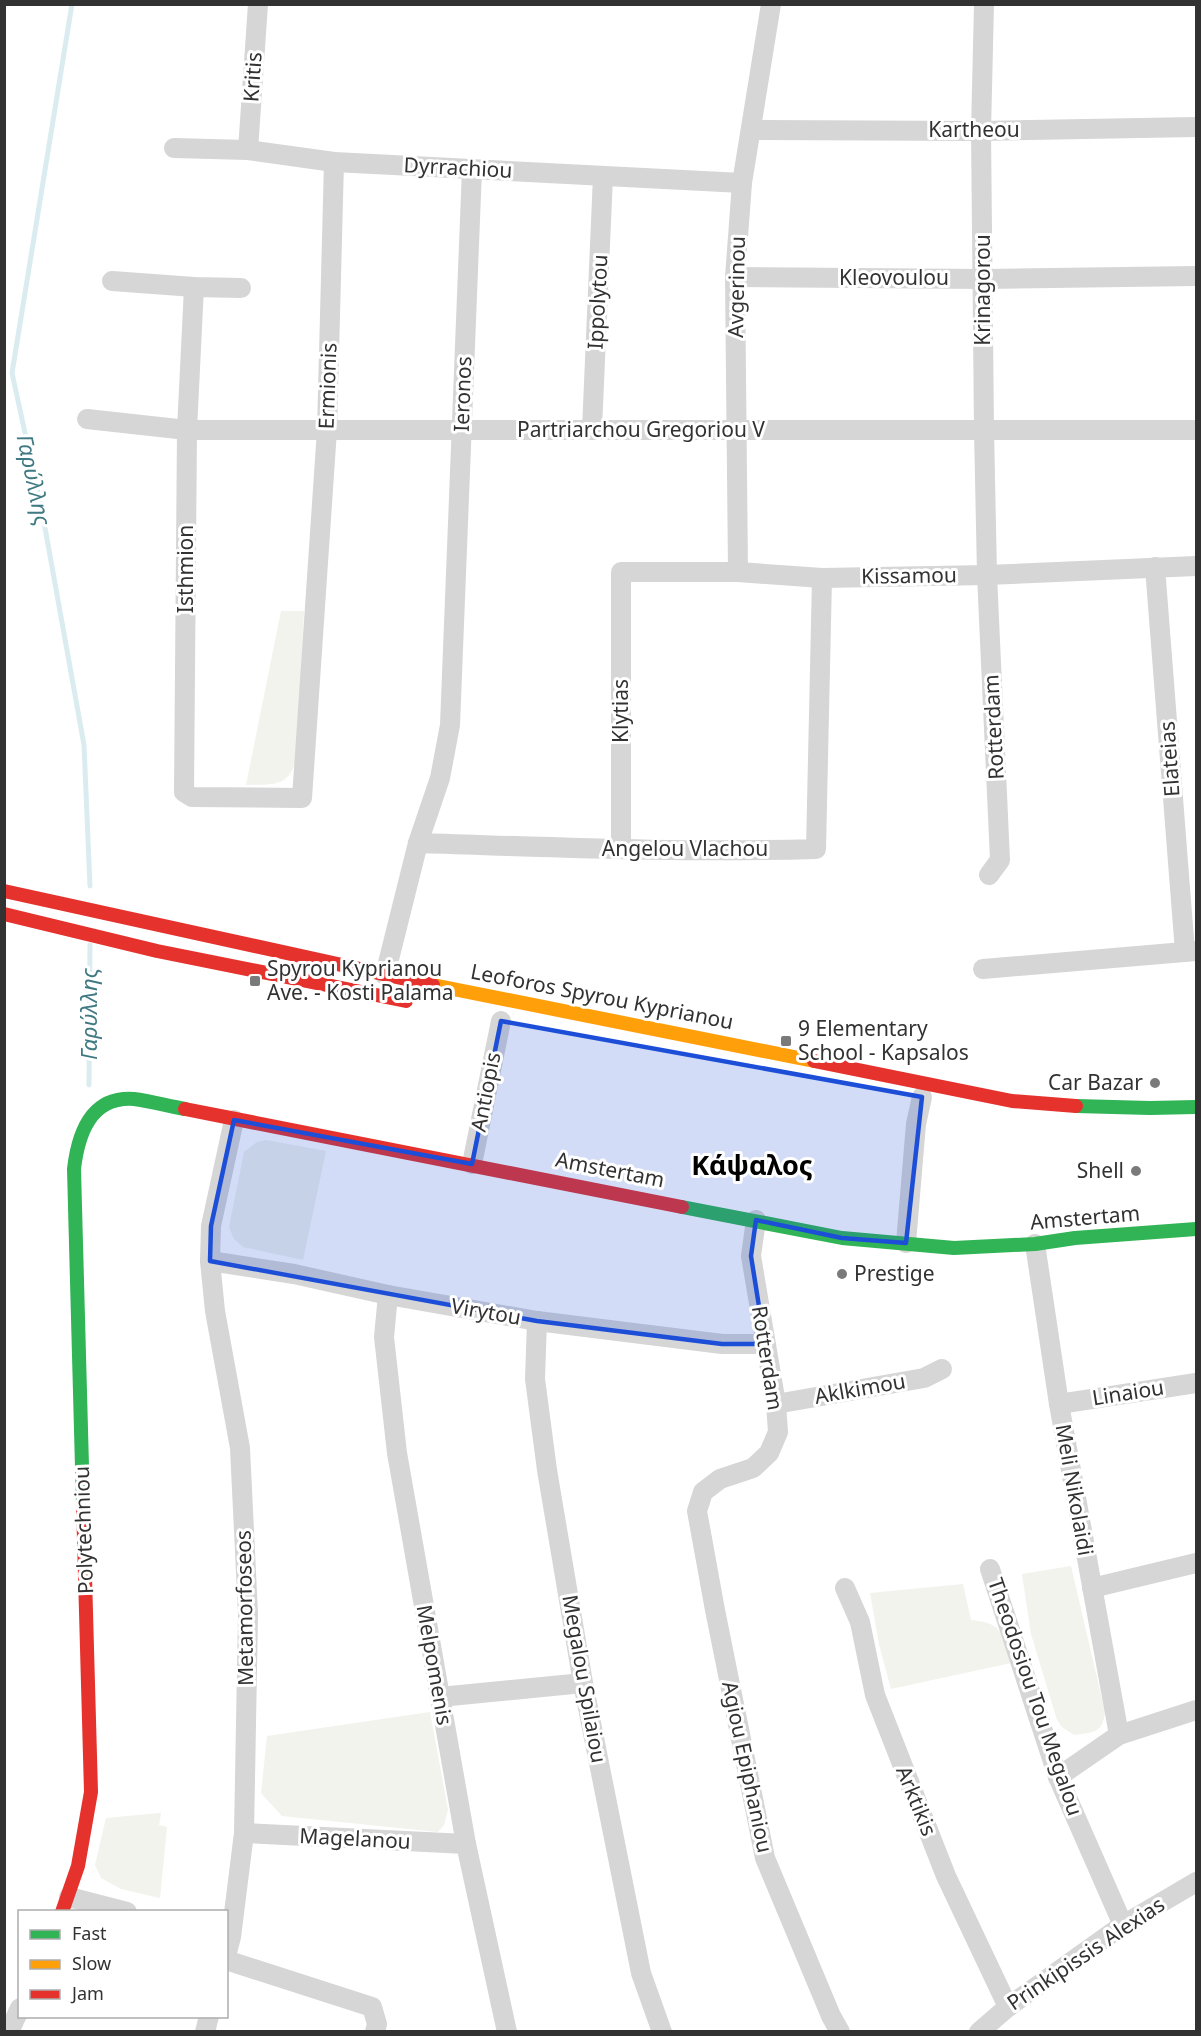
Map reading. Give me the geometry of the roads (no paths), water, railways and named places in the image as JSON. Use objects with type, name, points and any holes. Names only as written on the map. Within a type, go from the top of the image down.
[{"type":"street","name":"Kritis","points":[[248,150],[258,4]]},
{"type":"street","name":"Avgerinou","points":[[738,572],[735,277],[742,183],[771,4]]},
{"type":"street","name":"Krinagorou","points":[[984,4],[981,131],[987,575]]},
{"type":"street","name":"Kartheou","points":[[751,130],[981,131],[1197,127]]},
{"type":"street","name":"Dyrrachiou","points":[[174,148],[248,150],[334,162],[742,183]]},
{"type":"street","name":"Ermionis","points":[[240,798],[302,798],[327,430],[334,162]]},
{"type":"street","name":"Ieronos","points":[[418,843],[440,778],[450,725],[472,169]]},
{"type":"street","name":"Ippolytou","points":[[592,429],[603,176]]},
{"type":"street","name":"Kleovoulou","points":[[735,277],[984,279],[1197,276]]},
{"type":"street","points":[[112,280],[194,288],[241,288]]},
{"type":"street","name":"Isthmion","points":[[194,288],[187,430],[184,792],[192,797],[240,798]]},
{"type":"street","name":"Partriarchou Gregoriou V","points":[[87,419],[187,430],[1197,430]]},
{"type":"street","name":"Kissamou","points":[[621,572],[738,572],[822,578],[987,575],[1197,566]]},
{"type":"street","name":"Elateias","points":[[1155,567],[1191,951]]},
{"type":"street","name":"Klytias","points":[[621,572],[621,849]]},
{"type":"street","name":"Rotterdam","points":[[987,575],[1000,860],[989,875]]},
{"type":"street","name":"Angelou Vlachou","points":[[418,843],[621,849],[762,851],[816,849],[822,578]]},
{"type":"street","points":[[385,975],[418,843]]},
{"type":"street","name":"Leoforos Spyrou Kyprianou","points":[[4,891],[385,975],[1012,1101],[1080,1107],[1149,1109],[1197,1107]]},
{"type":"street","points":[[4,914],[157,951],[421,1004]]},
{"type":"street","points":[[983,969],[1191,951]]},
{"type":"street","name":"Antiopis","points":[[472,1164],[501,1020]]},
{"type":"street","points":[[906,1243],[916,1124],[922,1097]]},
{"type":"street","name":"Amstertam","points":[[77,1144],[89,1117],[110,1103],[132,1099],[842,1238],[954,1248],[1035,1244],[1075,1238],[1197,1229]]},
{"type":"street","name":"Metamorfoseos","points":[[229,1936],[244,1833],[248,1614],[240,1448],[215,1311],[210,1261],[211,1226],[234,1120]]},
{"type":"street","name":"Polytechniou","points":[[66,1904],[78,1866],[91,1792],[74,1169],[77,1144]]},
{"type":"street","name":"Rotterdam","points":[[703,1492],[720,1479],[753,1468],[769,1453],[777,1432],[776,1404],[751,1256],[756,1221]]},
{"type":"street","name":"Meli Nikolaidi","points":[[1035,1244],[1059,1404],[1119,1735]]},
{"type":"street","name":"Virytou","points":[[210,1261],[294,1274],[388,1295],[537,1321],[722,1344],[765,1344]]},
{"type":"street","name":"Melpomenis","points":[[388,1295],[384,1337],[397,1453],[466,1844],[507,2031]]},
{"type":"street","name":"Megalou Spilaiou","points":[[537,1321],[535,1378],[547,1470],[583,1683],[641,1973],[662,2031]]},
{"type":"street","name":"Aklkimou","points":[[776,1404],[924,1378],[942,1368]]},
{"type":"street","name":"Linaiou","points":[[1059,1404],[1197,1383]]},
{"type":"street","name":"Agiou Epiphaniou","points":[[703,1492],[697,1512],[765,1858],[831,2016],[840,2031]]},
{"type":"street","points":[[1092,1588],[1197,1563]]},
{"type":"street","name":"Theodosiou Tou Megalou","points":[[990,1569],[1058,1777],[1123,1925]]},
{"type":"street","name":"Arktikis","points":[[845,1588],[860,1622],[875,1695],[946,1876],[1008,2007]]},
{"type":"street","points":[[440,1697],[583,1683]]},
{"type":"street","points":[[1058,1777],[1119,1735],[1197,1710]]},
{"type":"street","name":"Magelanou","points":[[244,1833],[466,1844]]},
{"type":"street","name":"Prinkipissis Alexias","points":[[979,2031],[1008,2007],[1123,1925],[1197,1882]]},
{"type":"street","points":[[66,1904],[118,1910]]},
{"type":"street","points":[[228,1959],[372,2007],[377,2024],[375,2031]]},
{"type":"street","points":[[9,2031],[18,2012]]},
{"type":"waterway","name":"Γαρύλλης","points":[[72,4],[12,373],[42,511],[84,745],[90,886]]},
{"type":"waterway","name":"Γαρύλλης","points":[[89,1085],[90,945]]},
{"type":"place","name":"Spyrou Kyprianou Ave. - Kosti Palama","points":[[255,981]]},
{"type":"place","name":"9 Elementary School - Kapsalos","points":[[786,1041]]},
{"type":"place","name":"Car Bazar","points":[[1155,1083]]},
{"type":"place","name":"Shell","points":[[1136,1171]]},
{"type":"place","name":"Prestige","points":[[842,1274]]},
{"type":"district","name":"Κάψαλος","points":[[752,1166]]}]
